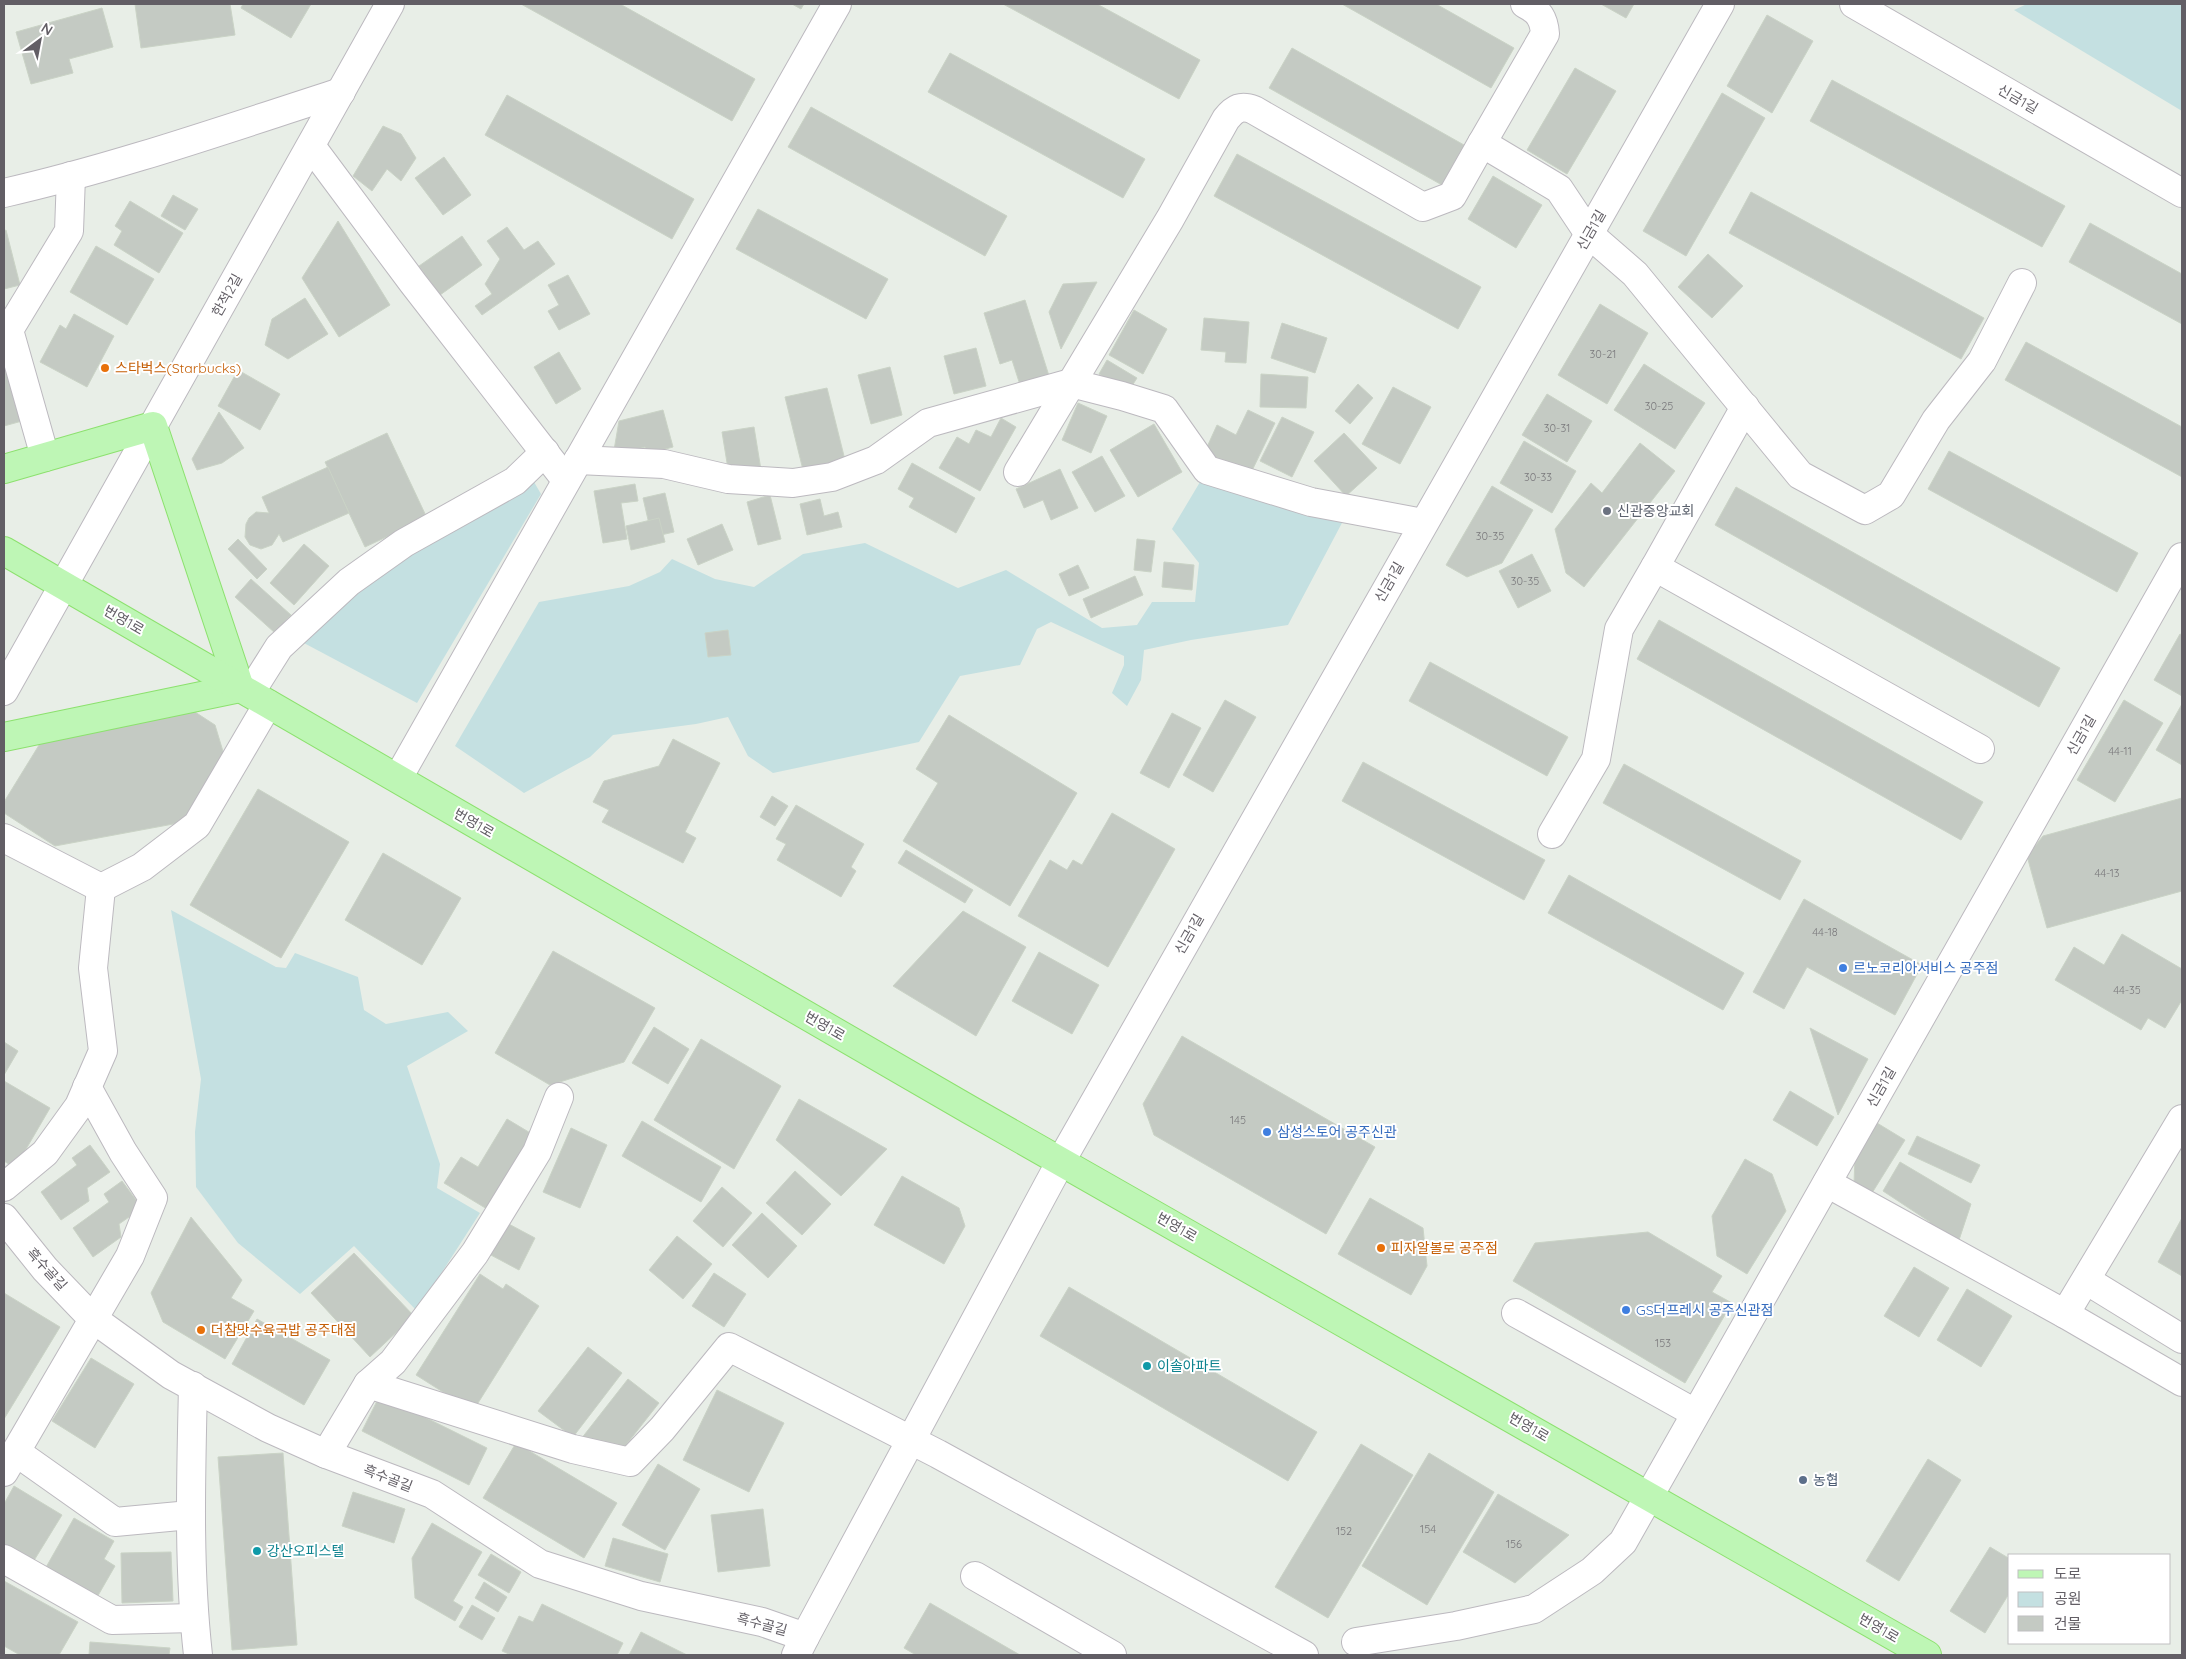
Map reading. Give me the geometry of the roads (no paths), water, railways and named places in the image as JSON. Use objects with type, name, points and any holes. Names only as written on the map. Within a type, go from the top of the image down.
[{"type":"main road","points":[[4,469],[153,426],[253,695],[4,737]]},
{"type":"main road","name":"번영1로","points":[[4,551],[1060,1161],[1649,1495],[1926,1655]]},
{"type":"street","name":"한적2길","points":[[4,691],[312,146],[390,4]]},
{"type":"street","points":[[398,778],[837,4]]},
{"type":"street","points":[[1018,472],[1170,219],[1226,118],[1234,109],[1245,107],[1254,110],[1423,207],[1452,196],[1545,34],[1544,22],[1535,9],[1525,4]]},
{"type":"street","name":"신금1길","points":[[800,1646],[1060,1161],[1720,4]]},
{"type":"street","name":"신금1길","points":[[1854,4],[2182,193]]},
{"type":"street","points":[[4,193],[151,153],[341,92]]},
{"type":"street","points":[[1482,143],[1559,189],[1589,234],[1635,274],[1800,475],[1865,510],[1891,495],[1936,420],[1982,361],[2022,283]]},
{"type":"street","points":[[312,146],[414,283],[545,452],[572,470],[664,464],[728,479],[793,483],[832,477],[876,460],[928,423],[1071,383],[1164,409],[1207,470],[1312,502],[1423,523]]},
{"type":"street","points":[[45,457],[9,330],[69,231],[71,176]]},
{"type":"street","points":[[1552,834],[1596,759],[1619,629],[1745,407]]},
{"type":"street","points":[[101,888],[142,867],[198,825],[253,695],[280,647],[349,582],[404,543],[516,481],[545,452]]},
{"type":"street","points":[[1655,567],[1980,749]]},
{"type":"street","name":"신금1길","points":[[1826,1183],[2180,567]]},
{"type":"street","points":[[4,838],[101,888]]},
{"type":"street","points":[[4,1187],[45,1152],[79,1106],[103,1051],[93,968],[101,888]]},
{"type":"street","points":[[87,1087],[123,1152],[153,1198],[130,1256],[92,1318],[10,1462],[115,1522],[190,1515]]},
{"type":"street","points":[[326,1454],[368,1384],[393,1362],[475,1253],[537,1152],[559,1097]]},
{"type":"street","points":[[2065,1314],[2182,1119]]},
{"type":"street","points":[[1356,1642],[1456,1626],[1534,1610],[1592,1571],[1619,1546],[1826,1183],[2065,1314],[2182,1382]]},
{"type":"street","name":"흑수골길","points":[[5,1225],[92,1318],[171,1375],[268,1428],[326,1454],[432,1494],[540,1564],[641,1596],[762,1622],[800,1646]]},
{"type":"street","points":[[2086,1280],[2182,1339]]},
{"type":"street","points":[[1516,1312],[1695,1413]]},
{"type":"street","points":[[368,1384],[573,1449],[630,1462],[662,1429],[729,1346],[912,1440],[1304,1655]]},
{"type":"street","points":[[193,1386],[190,1515],[194,1618],[198,1655]]},
{"type":"street","points":[[4,1559],[112,1620],[194,1618]]},
{"type":"street","points":[[975,1576],[1112,1655]]},
{"type":"place","name":"스타벅스(Starbucks)","points":[[105,368]]},
{"type":"place","name":"신관중앙교회","points":[[1607,511]]},
{"type":"place","name":"르노코리아서비스 공주점","points":[[1843,968]]},
{"type":"place","name":"삼성스토어 공주신관","points":[[1267,1132]]},
{"type":"place","name":"피자알볼로 공주점","points":[[1381,1248]]},
{"type":"place","name":"GS더프레시 공주신관점","points":[[1626,1310]]},
{"type":"place","name":"더참맛수육국밥 공주대점","points":[[201,1330]]},
{"type":"place","name":"이솔아파트","points":[[1147,1366]]},
{"type":"place","name":"농협","points":[[1803,1480]]},
{"type":"place","name":"강산오피스텔","points":[[257,1551]]}]
